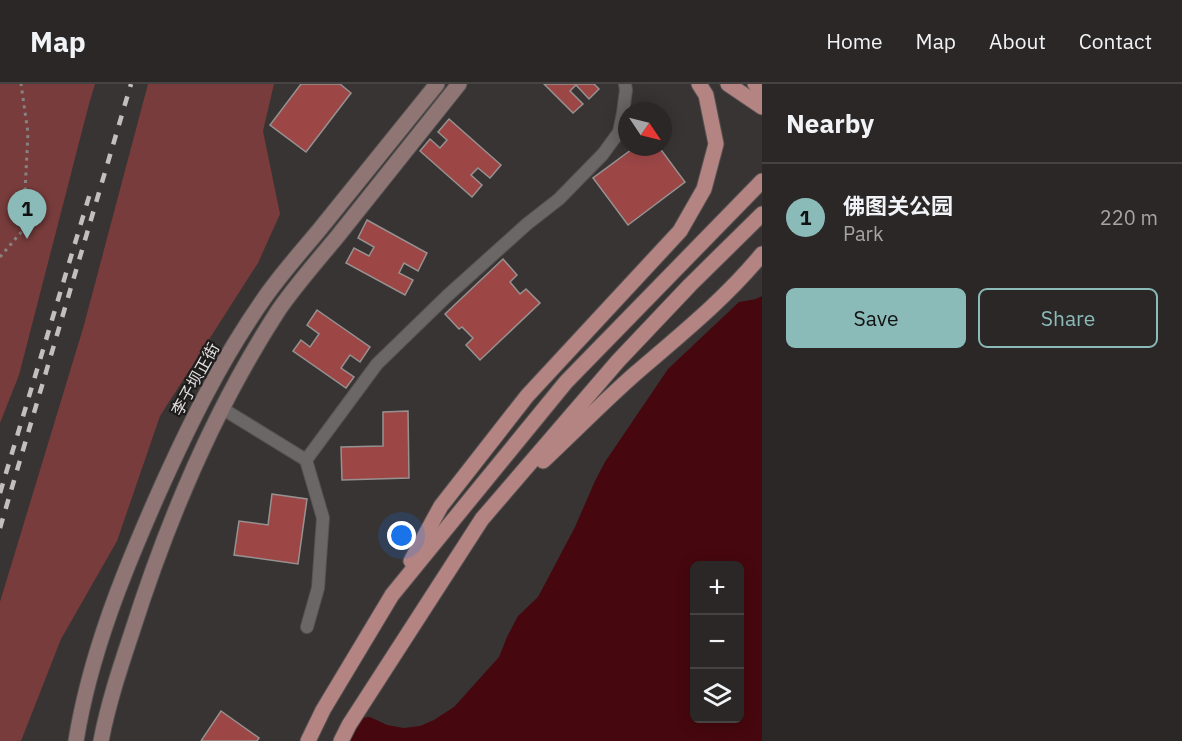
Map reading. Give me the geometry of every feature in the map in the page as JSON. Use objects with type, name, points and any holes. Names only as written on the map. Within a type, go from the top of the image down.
[{"type":"main road","name":"李子坝正街","points":[[76,741],[80,717],[98,651],[121,579],[185,434],[205,395],[264,298],[437,84]]},
{"type":"main road","points":[[101,741],[118,675],[146,588],[173,515],[250,357],[279,310],[459,84]]},
{"type":"main road","points":[[308,741],[322,710],[392,595],[441,506],[527,396],[680,231],[704,189],[716,144],[706,95],[699,84]]},
{"type":"main road","points":[[728,84],[762,107]]},
{"type":"main road","points":[[756,84],[762,93]]},
{"type":"main road","points":[[392,595],[566,382],[762,181]]},
{"type":"main road","points":[[341,741],[349,725],[482,519],[618,361],[762,214]]},
{"type":"main road","points":[[482,519],[633,375],[711,308],[743,277],[762,254]]},
{"type":"street","points":[[306,460],[377,363],[527,224],[559,199],[603,154],[618,132],[623,113],[625,84]]},
{"type":"street","points":[[223,409],[306,460],[323,518],[318,588],[308,627]]},
{"type":"path","points":[[0,257],[22,230],[28,133],[21,84]]},
{"type":"shaded area","points":[[0,84],[95,84],[19,375],[0,423]]},
{"type":"shaded area","points":[[148,84],[274,84],[263,131],[280,214],[258,263],[160,416],[117,541],[61,639],[21,741],[0,741],[0,602],[84,325]]},
{"type":"shaded area","points":[[762,296],[762,741],[336,741],[345,719],[370,717],[387,725],[404,728],[420,726],[454,707],[499,657],[518,616],[538,597],[575,527],[605,462],[668,369],[739,302]]},
{"type":"building","points":[[301,84],[340,84],[351,93],[306,152],[270,125]]},
{"type":"building","points":[[544,84],[594,84],[599,89],[589,99],[576,85],[570,91],[583,104],[573,113]]},
{"type":"building","points":[[449,119],[501,165],[490,178],[478,168],[471,175],[482,185],[472,197],[420,151],[430,139],[440,148],[447,140],[438,132]]},
{"type":"building","points":[[623,156],[666,156],[685,182],[628,225],[593,178]]},
{"type":"building","points":[[367,220],[427,253],[418,271],[404,263],[399,273],[413,280],[405,295],[346,263],[354,248],[369,256],[374,247],[358,238]]},
{"type":"building","points":[[503,259],[517,275],[510,282],[520,294],[526,289],[540,303],[480,360],[466,345],[473,338],[462,327],[459,329],[445,314]]},
{"type":"building","points":[[317,310],[370,347],[360,362],[350,355],[341,368],[354,377],[346,388],[293,351],[301,340],[310,347],[319,334],[307,325]]},
{"type":"building","points":[[408,411],[409,478],[342,480],[341,447],[383,446],[383,412]]},
{"type":"building","points":[[272,494],[307,499],[298,564],[234,555],[239,521],[268,525]]},
{"type":"building","points":[[221,711],[259,738],[257,741],[201,741]]},
{"type":"railway","points":[[0,528],[131,84]]},
{"type":"railway","points":[[0,493],[91,190]]},
{"type":"place","name":"佛图关公园","points":[[27,239]]}]
